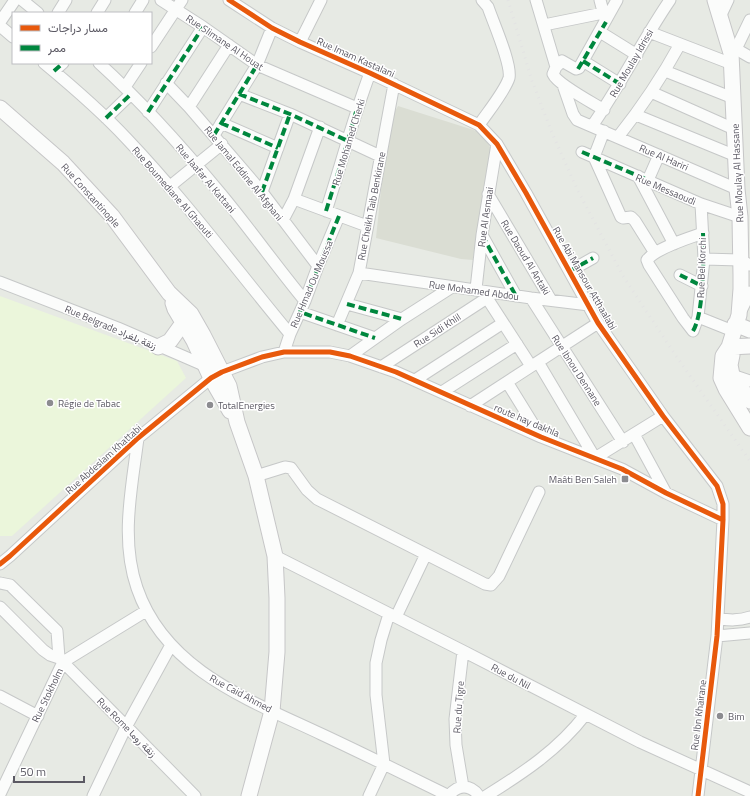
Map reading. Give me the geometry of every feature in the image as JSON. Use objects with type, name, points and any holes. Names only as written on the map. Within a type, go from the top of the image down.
[{"type":"street","points":[[0,22],[15,0]]},
{"type":"street","points":[[22,0],[37,12]]},
{"type":"street","points":[[59,12],[66,0]]},
{"type":"street","points":[[98,12],[105,0]]},
{"type":"street","points":[[136,12],[143,0]]},
{"type":"street","name":"Rue Slimane Al Houat","points":[[161,0],[179,5],[204,27],[256,65],[357,108]]},
{"type":"street","name":"Rue Imam Kastalani","points":[[229,0],[272,28],[479,125]]},
{"type":"street","points":[[536,0],[555,71],[563,85],[604,110]]},
{"type":"street","points":[[600,0],[605,17]]},
{"type":"street","points":[[580,65],[600,32],[605,17],[618,0]]},
{"type":"street","name":"Rue Moulay Idrissi","points":[[592,126],[604,110],[649,32],[670,0]]},
{"type":"street","name":"Rue Moulay Al Hassane","points":[[715,0],[733,55],[733,98],[737,188],[745,262],[736,324],[729,346]]},
{"type":"street","points":[[720,17],[728,0]]},
{"type":"street","points":[[300,42],[319,1]]},
{"type":"street","points":[[479,125],[506,84],[510,72],[508,62],[485,4]]},
{"type":"street","points":[[152,46],[179,5]]},
{"type":"street","points":[[544,26],[605,17]]},
{"type":"street","points":[[733,55],[750,20]]},
{"type":"street","points":[[0,26],[12,36]]},
{"type":"street","points":[[148,112],[204,27]]},
{"type":"street","points":[[214,135],[256,65],[272,28]]},
{"type":"street","points":[[600,32],[637,55]]},
{"type":"street","points":[[649,32],[680,44],[750,57]]},
{"type":"street","points":[[618,137],[636,115],[665,71],[680,44]]},
{"type":"street","points":[[189,107],[229,45]]},
{"type":"street","points":[[555,71],[563,60],[580,65],[620,84]]},
{"type":"street","name":"Rue Boumediane Al Ghaouti","points":[[45,64],[84,96],[127,139],[217,243],[290,334]]},
{"type":"street","points":[[54,71],[62,64]]},
{"type":"street","name":"Rue Jaafar Al Kattani","points":[[101,64],[148,112],[221,194],[305,301]]},
{"type":"street","points":[[106,118],[128,91],[141,64]]},
{"type":"street","points":[[665,71],[733,98]]},
{"type":"street","name":"Rue Mohamed Cherki","points":[[326,212],[357,108],[370,73]]},
{"type":"street","name":"Rue Jamal Eddine Al Afghani","points":[[166,83],[222,144],[262,192],[318,266]]},
{"type":"street","name":"Rue Cheikh Taib Benkirane","points":[[337,325],[359,273],[394,84]]},
{"type":"street","name":"Rue Al Hariri","points":[[563,85],[574,118],[737,188]]},
{"type":"street","points":[[651,92],[734,129]]},
{"type":"street","points":[[238,94],[320,127],[380,156]]},
{"type":"street","name":"Rue Constantinople","points":[[0,108],[46,147],[112,216],[169,293],[191,314],[203,335],[213,372]]},
{"type":"street","points":[[262,192],[290,114]]},
{"type":"street","points":[[636,115],[736,156]]},
{"type":"street","points":[[221,123],[278,148]]},
{"type":"street","name":"Rue Abi Mansour Atthaalabi","points":[[479,125],[497,144],[598,323],[663,416],[717,486],[723,504],[723,520]]},
{"type":"street","points":[[283,220],[294,199],[320,127]]},
{"type":"street","points":[[604,131],[594,157],[621,217],[631,217],[635,221],[651,257],[674,244],[703,233]]},
{"type":"street","points":[[169,187],[222,144]]},
{"type":"street","name":"Rue Al Asmaai","points":[[476,290],[482,235],[497,144]]},
{"type":"street","name":"Rue Messaoudi","points":[[582,152],[701,204],[740,218]]},
{"type":"street","points":[[659,155],[643,178],[674,244]]},
{"type":"street","name":"Rue Daoud Al Antaki","points":[[488,194],[551,300]]},
{"type":"street","points":[[294,199],[367,226]]},
{"type":"street","name":"Rue Bel Korchi","points":[[651,257],[649,264],[683,318],[693,330],[698,317],[704,259],[701,204]]},
{"type":"street","name":"Rue Hmad Ou Moussa","points":[[284,352],[339,216]]},
{"type":"street","points":[[482,235],[516,296]]},
{"type":"street","points":[[570,271],[593,258]]},
{"type":"street","points":[[704,259],[745,262]]},
{"type":"street","name":"Rue Mohamed Abdou","points":[[359,273],[476,290],[490,296],[516,296],[589,305]]},
{"type":"street","points":[[680,275],[702,286]]},
{"type":"street","name":"Rue Belgrade زنقة بلغراد","points":[[0,282],[118,328],[213,372]]},
{"type":"street","points":[[350,356],[402,319],[452,287]]},
{"type":"street","points":[[736,324],[750,292]]},
{"type":"street","name":"Rue Constantinople","points":[[169,293],[175,309],[213,372]]},
{"type":"street","points":[[490,296],[503,323],[517,344],[534,364],[595,458],[663,416]]},
{"type":"street","name":"Rue Sidi Khlil","points":[[381,366],[490,296]]},
{"type":"street","name":"Rue Ibnou Dennane","points":[[531,298],[623,442]]},
{"type":"street","points":[[347,304],[402,319]]},
{"type":"street","points":[[300,312],[375,338]]},
{"type":"street","points":[[698,317],[736,324],[750,330]]},
{"type":"street","points":[[158,347],[170,340],[183,323]]},
{"type":"street","points":[[414,380],[503,323]]},
{"type":"street","points":[[470,406],[598,323]]},
{"type":"street","points":[[442,392],[517,344]]},
{"type":"street","points":[[729,346],[750,346]]},
{"type":"street","points":[[729,346],[733,356],[730,365],[732,375],[750,401]]},
{"type":"street","points":[[729,346],[723,356],[721,378],[750,428]]},
{"type":"street","name":"route hay dakhla","points":[[213,372],[284,352],[330,352],[350,356],[381,366],[541,437],[595,458],[723,520]]},
{"type":"street","points":[[213,372],[229,386],[236,422],[256,476],[275,556],[277,652],[272,711],[249,796]]},
{"type":"street","name":"Rue Abdeslam Khattabi","points":[[0,564],[213,372]]},
{"type":"street","points":[[732,375],[750,381]]},
{"type":"street","points":[[507,382],[541,437]]},
{"type":"street","points":[[634,434],[666,493]]},
{"type":"street","name":"Rue Caid Ahmed","points":[[138,438],[128,518],[130,556],[136,587],[146,611],[171,645],[189,663],[219,684],[449,796]]},
{"type":"street","points":[[256,476],[285,467],[291,468],[307,490],[317,499],[485,584],[491,585],[498,576],[538,492]]},
{"type":"street","points":[[723,520],[717,636],[750,633]]},
{"type":"street","points":[[369,796],[384,764],[376,696],[376,664],[381,640],[426,554]]},
{"type":"street","name":"Rue du Nil","points":[[275,556],[463,651],[585,715],[640,742],[750,792]]},
{"type":"street","points":[[0,582],[10,585],[57,631],[61,660]]},
{"type":"street","name":"Rue Rome زنقة روما","points":[[0,607],[43,650],[61,660],[189,793]]},
{"type":"street","name":"Rue Stokholm","points":[[0,794],[38,716],[61,660],[146,611]]},
{"type":"street","points":[[718,619],[735,620],[750,617]]},
{"type":"street","name":"Rue Ibn Khairane","points":[[698,796],[717,636]]},
{"type":"street","points":[[94,796],[126,727],[171,645]]},
{"type":"street","name":"Rue du Tigre","points":[[463,651],[455,719],[456,745],[463,787]]},
{"type":"street","points":[[0,696],[38,716]]},
{"type":"street","points":[[486,796],[539,761],[572,731],[585,715]]},
{"type":"street","points":[[449,796],[455,790],[463,787],[472,789],[479,796]]},
{"type":"shaded area","points":[[398,106],[483,133],[492,151],[473,260],[461,259],[376,238],[388,123]]},
{"type":"shaded area","points":[[0,296],[177,361],[186,378],[12,536],[0,536]]},
{"type":"railway","points":[[508,0],[532,81],[552,133],[577,189],[623,276],[676,356],[750,461]]},
{"type":"marked path","points":[[578,69],[606,22]]},
{"type":"marked path","points":[[148,112],[203,27]]},
{"type":"marked path","points":[[583,61],[620,84]]},
{"type":"marked path","points":[[54,71],[62,64]]},
{"type":"marked path","points":[[214,135],[257,65]]},
{"type":"marked path","points":[[106,118],[131,94]]},
{"type":"marked path","points":[[239,94],[290,114],[348,141]]},
{"type":"marked path","points":[[326,211],[357,108]]},
{"type":"marked path","points":[[262,192],[290,114]]},
{"type":"marked path","points":[[221,123],[278,148]]},
{"type":"marked path","points":[[582,152],[648,180]]},
{"type":"marked path","points":[[339,216],[300,312],[375,338]]},
{"type":"marked path","points":[[693,331],[697,323],[701,298],[703,233]]},
{"type":"marked path","points":[[482,235],[516,296]]},
{"type":"marked path","points":[[570,271],[593,258]]},
{"type":"marked path","points":[[680,275],[702,286]]},
{"type":"marked path","points":[[347,304],[402,319]]},
{"type":"cycle path","points":[[229,0],[272,28],[479,125],[497,144],[598,323],[663,416],[717,486],[723,504],[717,636],[698,796]]},
{"type":"cycle path","points":[[0,564],[138,438],[211,378],[222,372],[262,357],[284,352],[330,352],[350,356],[396,372],[541,437],[622,469],[666,493],[723,520]]},
{"type":"place","name":"Régie de Tabac","points":[[50,403]]},
{"type":"place","name":"TotalEnergies","points":[[210,405]]},
{"type":"place","name":"Maâti Ben Saleh","points":[[625,479]]},
{"type":"place","name":"Bim","points":[[720,716]]}]
